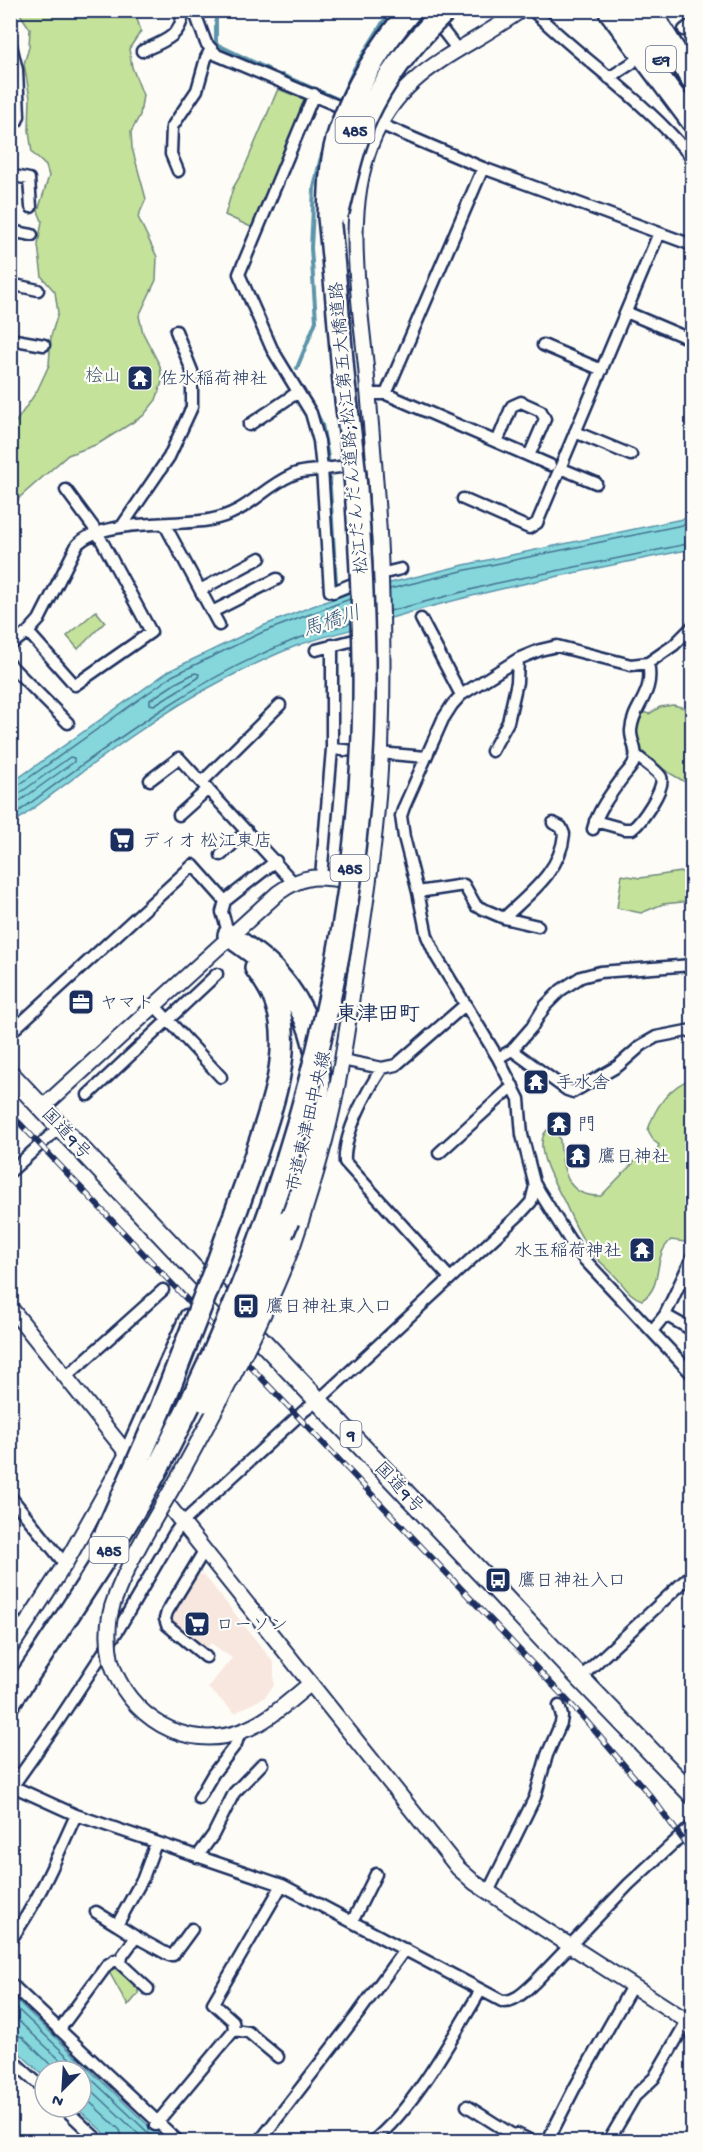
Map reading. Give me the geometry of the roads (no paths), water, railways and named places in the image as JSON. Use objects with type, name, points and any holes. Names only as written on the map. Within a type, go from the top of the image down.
[{"type":"highway","name":"485","points":[[334,267],[329,217],[330,184],[340,130],[352,92],[368,60],[402,10]]},
{"type":"highway","name":"485","points":[[340,130],[376,56],[411,10]]},
{"type":"highway","name":"485","points":[[334,267],[338,212],[347,153],[370,93],[392,50],[423,10]]},
{"type":"highway","name":"485","points":[[338,212],[352,155],[377,95],[399,61],[423,32],[446,10]]},
{"type":"highway","points":[[609,10],[693,121]]},
{"type":"highway","name":"E9","points":[[630,10],[693,107]]},
{"type":"highway","name":"E9","points":[[649,10],[693,79]]},
{"type":"highway","name":"松江だんだん道路;松江第五大橋道路","points":[[10,1701],[138,1504],[172,1442],[263,1235],[283,1176],[319,1043],[334,970],[349,874],[360,773],[364,704],[356,484],[334,267]]},
{"type":"highway","points":[[172,1442],[190,1430],[226,1364],[258,1296],[288,1220],[306,1166],[318,1107],[320,1087],[315,1046],[305,1016],[286,986],[264,961],[230,935]]},
{"type":"highway","points":[[41,1656],[102,1543],[132,1478],[195,1321],[248,1178],[274,1094],[279,1071],[282,1036],[277,1006],[271,991],[252,962],[230,935]]},
{"type":"highway","name":"国道9号","points":[[10,1074],[580,1678],[693,1794]]},
{"type":"street","points":[[142,51],[172,37],[182,23],[183,10]]},
{"type":"street","points":[[194,10],[202,35],[217,55],[314,94],[483,168],[693,245]]},
{"type":"street","points":[[423,10],[444,32],[456,49]]},
{"type":"street","name":"市道東津田中央線","points":[[310,1684],[262,1721],[237,1733],[212,1737],[192,1736],[174,1731],[156,1723],[141,1711],[120,1684],[111,1661],[109,1624],[114,1599],[120,1586],[239,1368],[271,1301],[293,1245],[322,1154],[342,1060],[369,883],[381,752],[381,573],[374,462],[356,267],[356,207],[360,177],[380,124],[404,90],[419,74],[521,10]]},
{"type":"street","points":[[532,10],[560,38],[665,128],[693,158]]},
{"type":"street","points":[[10,41],[17,70],[19,116],[16,121],[10,122]]},
{"type":"street","points":[[177,171],[171,153],[172,127],[197,90],[206,58],[211,50]]},
{"type":"street","points":[[609,78],[632,63]]},
{"type":"street","points":[[314,94],[239,274],[272,349],[311,413],[319,441],[330,591],[333,592],[381,573],[401,569]]},
{"type":"street","points":[[29,167],[31,207]]},
{"type":"street","points":[[386,394],[483,168]]},
{"type":"street","points":[[10,175],[29,179]]},
{"type":"street","points":[[10,231],[32,235]]},
{"type":"street","points":[[463,499],[529,528],[537,522],[555,466],[575,432],[659,232]]},
{"type":"street","points":[[10,284],[38,290]]},
{"type":"street","points":[[626,312],[692,340]]},
{"type":"street","points":[[122,526],[169,457],[192,407],[192,371],[176,331]]},
{"type":"street","points":[[10,339],[44,345]]},
{"type":"street","points":[[543,345],[602,370]]},
{"type":"street","points":[[249,425],[298,392]]},
{"type":"street","points":[[368,394],[386,394],[596,483]]},
{"type":"street","points":[[496,442],[512,406],[521,402],[541,411],[545,419],[529,456]]},
{"type":"street","points":[[575,432],[631,455]]},
{"type":"street","points":[[10,645],[28,632],[39,620],[77,545],[84,538],[97,532],[122,526],[165,525],[210,520],[237,512],[277,483],[294,474],[374,462]]},
{"type":"street","points":[[28,632],[75,685],[151,632],[97,532],[66,490]]},
{"type":"street","points":[[165,525],[219,625]]},
{"type":"street","points":[[200,590],[260,558]]},
{"type":"street","points":[[212,612],[277,579]]},
{"type":"street","points":[[421,619],[461,695]]},
{"type":"street","points":[[693,627],[674,645],[648,663],[622,664],[557,646],[540,650],[518,659],[461,695],[443,719],[406,800],[401,816],[404,837],[427,936],[498,1058],[519,1099],[522,1135],[534,1182],[534,1194],[529,1205],[319,1400],[182,1523],[118,1630],[11,1787],[76,1815],[282,1885],[502,2001],[512,2000],[534,1983],[629,1884],[693,1826]]},
{"type":"street","points":[[316,650],[354,640]]},
{"type":"street","points":[[321,877],[332,749],[332,645]]},
{"type":"street","points":[[492,751],[508,722],[517,682],[518,659]]},
{"type":"street","points":[[636,755],[660,776],[661,788],[632,829],[594,825],[611,795],[634,763],[636,755],[631,730],[646,693],[650,672],[648,663]]},
{"type":"street","points":[[10,666],[68,723]]},
{"type":"street","points":[[179,815],[280,705]]},
{"type":"street","points":[[332,749],[426,757]]},
{"type":"street","points":[[150,780],[178,758],[276,861],[293,882]]},
{"type":"street","points":[[504,918],[541,883],[553,867],[559,855],[564,834],[563,830],[553,823]]},
{"type":"street","points":[[221,855],[247,831]]},
{"type":"street","points":[[230,935],[222,912],[225,901],[276,861]]},
{"type":"street","points":[[10,1033],[194,866],[225,901]]},
{"type":"street","points":[[43,1107],[261,907],[293,882],[321,877],[369,883]]},
{"type":"street","points":[[418,892],[464,885],[476,906],[504,918],[537,926]]},
{"type":"street","points":[[498,1058],[513,1050],[532,1027],[545,1006],[561,990],[581,977],[600,972],[693,965]]},
{"type":"street","points":[[88,1095],[217,974]]},
{"type":"street","points":[[342,1060],[382,1068],[396,1065],[466,1004]]},
{"type":"street","points":[[154,1005],[221,1077]]},
{"type":"street","points":[[513,1050],[567,1090],[573,1092],[618,1066],[642,1045],[656,1037],[693,1030]]},
{"type":"street","points":[[124,1033],[138,1048]]},
{"type":"street","points":[[382,1068],[366,1092],[344,1150],[345,1162],[450,1278]]},
{"type":"street","points":[[439,1153],[513,1086]]},
{"type":"street","points":[[10,1172],[61,1126]]},
{"type":"street","points":[[534,1182],[568,1239],[584,1259],[693,1374]]},
{"type":"street","points":[[652,1331],[665,1315],[693,1258]]},
{"type":"street","points":[[66,1377],[163,1290]]},
{"type":"street","points":[[10,1307],[466,1876],[690,2023],[654,2078],[635,2096],[608,2142]]},
{"type":"street","points":[[10,1649],[65,1564],[126,1453],[186,1315]]},
{"type":"street","points":[[665,1315],[693,1330]]},
{"type":"street","points":[[10,1496],[65,1564]]},
{"type":"street","points":[[204,1551],[165,1619],[167,1625],[206,1657]]},
{"type":"street","points":[[580,1678],[693,1574]]},
{"type":"street","points":[[10,1615],[23,1631]]},
{"type":"street","points":[[488,1892],[535,1797],[547,1755],[561,1723],[562,1716],[559,1706]]},
{"type":"street","points":[[200,1798],[213,1774],[236,1744],[237,1733]]},
{"type":"street","points":[[197,1857],[216,1830],[234,1793],[262,1764]]},
{"type":"street","points":[[10,1941],[29,1915],[76,1815]]},
{"type":"street","points":[[117,1925],[143,1878],[156,1843]]},
{"type":"street","points":[[351,1922],[376,1874]]},
{"type":"street","points":[[156,2123],[234,2030],[233,2021],[213,2003],[282,1885]]},
{"type":"street","points":[[96,1912],[169,1955],[173,1955],[192,1929]]},
{"type":"street","points":[[59,2030],[107,1965],[120,1960],[136,1937]]},
{"type":"street","points":[[260,2142],[405,1949]]},
{"type":"street","points":[[120,1960],[123,1968],[148,1989]]},
{"type":"street","points":[[10,1983],[156,2123],[179,2142]]},
{"type":"street","points":[[547,2142],[632,1986]]},
{"type":"street","points":[[372,2142],[403,2111],[481,1990]]},
{"type":"street","points":[[234,2030],[248,2032],[278,2057]]},
{"type":"street","points":[[10,2058],[33,2079]]},
{"type":"street","points":[[467,2106],[511,2138],[517,2134],[534,2142]]},
{"type":"street","points":[[76,2119],[100,2142]]},
{"type":"water","name":"馬橋川","points":[[692,517],[692,549],[527,583],[446,603],[316,640],[271,657],[225,679],[169,712],[115,748],[11,825],[10,784],[169,671],[260,627],[353,592],[464,565]]},
{"type":"water","points":[[10,1994],[78,2059],[33,2059],[33,2066],[11,2045]]},
{"type":"water","points":[[93,2073],[148,2125],[156,2128],[166,2141],[113,2141],[89,2119],[93,2119]]},
{"type":"waterway","points":[[216,10],[216,44],[268,69]]},
{"type":"waterway","points":[[339,102],[354,69],[385,19]]},
{"type":"waterway","points":[[282,75],[340,100]]},
{"type":"waterway","points":[[297,368],[316,321],[311,248],[314,188],[336,111]]},
{"type":"waterway","points":[[309,399],[322,424],[328,457],[336,583]]},
{"type":"railway","points":[[10,1113],[582,1716],[653,1799],[692,1852]]},
{"type":"place","name":"佐水稲荷神社","points":[[140,378]]},
{"type":"place","name":"ディオ 松江東店","points":[[122,840]]},
{"type":"place","name":"ヤマト","points":[[81,1002]]},
{"type":"place","name":"手水舎","points":[[536,1082]]},
{"type":"place","name":"門","points":[[559,1124]]},
{"type":"place","name":"鷹日神社","points":[[578,1156]]},
{"type":"place","name":"水玉稲荷神社","points":[[642,1250]]},
{"type":"place","name":"鷹日神社東入口","points":[[246,1306]]},
{"type":"place","name":"鷹日神社入口","points":[[498,1580]]},
{"type":"place","name":"ローソン","points":[[197,1624]]},
{"type":"district","name":"東津田町","points":[[378,1013]]},
{"type":"park label","name":"桧山","points":[[103,375]]}]
